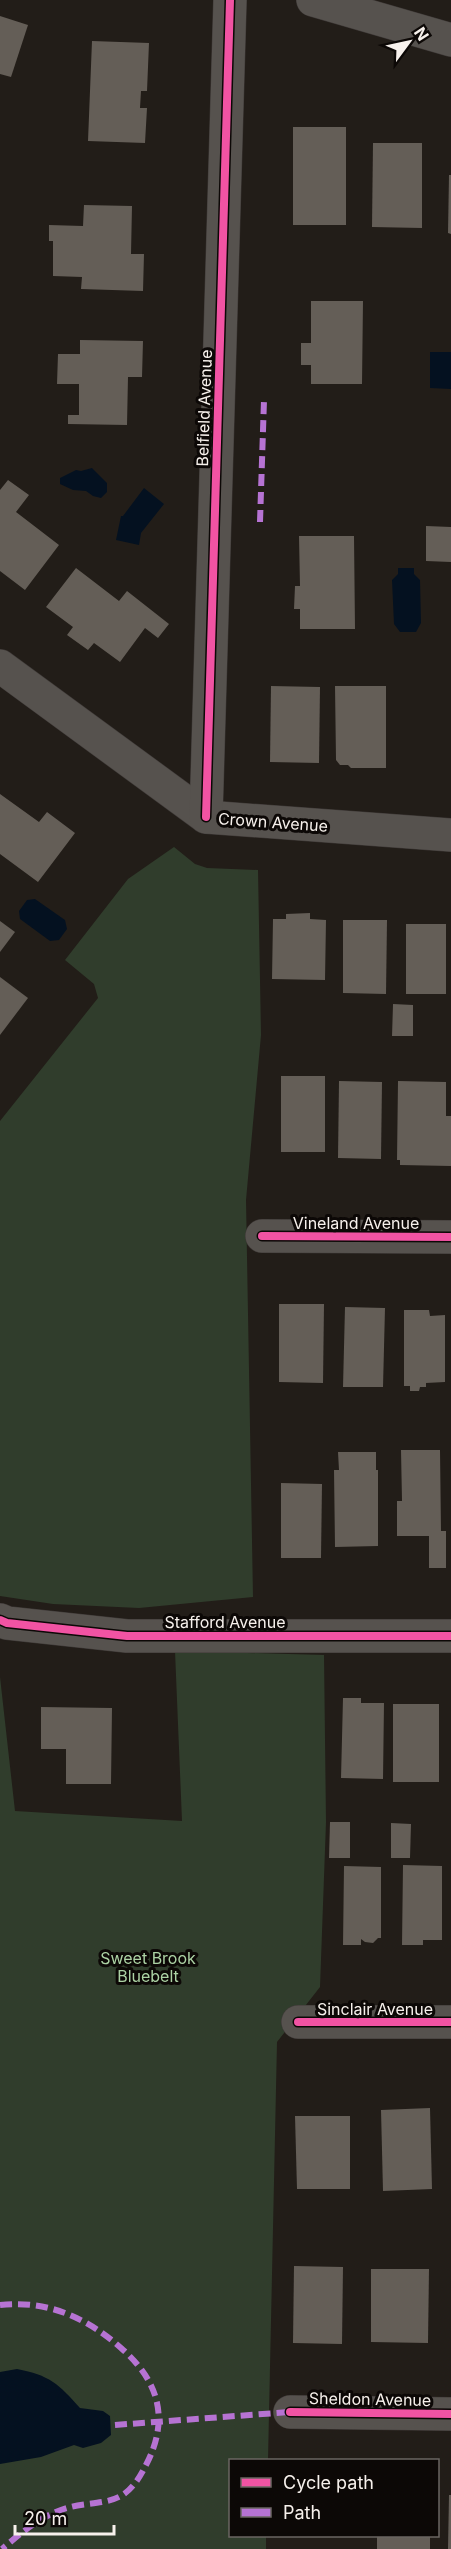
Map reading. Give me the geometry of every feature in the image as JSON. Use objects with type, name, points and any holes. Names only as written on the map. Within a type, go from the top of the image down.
[{"type":"street","name":"Belfield Avenue","points":[[206,817],[230,0]]},
{"type":"street","points":[[313,0],[451,40]]},
{"type":"street","name":"Crown Avenue","points":[[0,666],[206,817],[451,835]]},
{"type":"street","name":"Vineland Avenue","points":[[262,1236],[451,1237]]},
{"type":"street","name":"Stafford Avenue","points":[[0,1620],[6,1623],[127,1636],[451,1636]]},
{"type":"street","name":"Sinclair Avenue","points":[[298,2022],[451,2022]]},
{"type":"street","name":"Sheldon Avenue","points":[[290,2412],[451,2414]]},
{"type":"green space","points":[[174,847],[195,864],[207,868],[258,870],[261,1035],[246,1200],[253,1597],[139,1608],[53,1604],[0,1596],[0,1121],[98,998],[94,984],[65,960],[128,879]]},
{"type":"green space","name":"Sweet Brook Bluebelt","points":[[175,1651],[324,1655],[326,1822],[320,1987],[277,2042],[268,2459],[229,2459],[229,2537],[266,2537],[266,2549],[0,2549],[0,1677],[15,1811],[182,1821]]},
{"type":"water","points":[[430,352],[451,352],[451,389],[430,388]]},
{"type":"water","points":[[92,468],[107,483],[107,492],[101,498],[60,484],[60,478],[76,470]]},
{"type":"water","points":[[144,488],[164,504],[141,533],[139,545],[116,540],[121,516]]},
{"type":"water","points":[[398,568],[414,568],[414,574],[420,580],[421,623],[416,632],[400,632],[394,624],[392,580],[398,574]]},
{"type":"water","points":[[35,899],[65,920],[67,929],[59,940],[50,941],[20,919],[19,911],[27,900]]},
{"type":"water","points":[[17,2369],[37,2374],[53,2382],[80,2408],[103,2411],[110,2416],[111,2435],[101,2443],[83,2448],[74,2445],[41,2457],[0,2464],[0,2372]]},
{"type":"building","points":[[0,16],[28,25],[11,77],[0,74]]},
{"type":"building","points":[[92,41],[149,43],[147,91],[141,91],[140,108],[147,108],[145,143],[88,141]]},
{"type":"building","points":[[293,127],[346,127],[346,225],[293,225]]},
{"type":"building","points":[[373,143],[422,143],[422,228],[372,227]]},
{"type":"building","points":[[449,175],[451,175],[451,234],[448,233]]},
{"type":"building","points":[[84,205],[132,206],[131,254],[144,254],[143,291],[81,289],[82,277],[53,276],[53,241],[49,241],[49,225],[83,226]]},
{"type":"building","points":[[311,301],[363,301],[362,384],[311,384],[311,365],[301,365],[301,343],[311,343]]},
{"type":"building","points":[[80,340],[143,341],[142,377],[128,377],[127,425],[68,424],[68,415],[79,415],[79,384],[57,384],[58,354],[80,354]]},
{"type":"building","points":[[8,480],[29,495],[16,512],[59,545],[25,590],[0,571],[0,490]]},
{"type":"building","points":[[426,526],[451,527],[451,562],[426,561]]},
{"type":"building","points":[[299,536],[354,536],[355,629],[300,629],[300,609],[294,609],[295,586],[300,586]]},
{"type":"building","points":[[76,568],[119,601],[127,591],[169,624],[158,638],[145,628],[120,662],[94,643],[88,650],[67,635],[73,627],[46,607]]},
{"type":"building","points":[[271,686],[320,687],[319,763],[270,762]]},
{"type":"building","points":[[335,686],[386,686],[386,768],[351,768],[348,765],[340,765],[336,760]]},
{"type":"building","points":[[0,794],[39,822],[47,812],[75,833],[38,882],[0,854]]},
{"type":"building","points":[[310,913],[310,919],[326,920],[325,980],[272,979],[273,919],[286,919],[286,914]]},
{"type":"building","points":[[343,920],[387,920],[386,994],[343,993]]},
{"type":"building","points":[[0,921],[15,932],[0,952]]},
{"type":"building","points":[[406,924],[446,924],[446,994],[406,994]]},
{"type":"building","points":[[0,977],[28,998],[0,1035]]},
{"type":"building","points":[[393,1004],[413,1005],[413,1036],[392,1036]]},
{"type":"building","points":[[281,1076],[325,1076],[325,1152],[281,1152]]},
{"type":"building","points":[[339,1081],[382,1082],[381,1159],[338,1158]]},
{"type":"building","points":[[398,1081],[446,1082],[446,1116],[451,1116],[451,1166],[400,1165],[400,1160],[397,1160]]},
{"type":"building","points":[[279,1304],[324,1304],[323,1383],[279,1382]]},
{"type":"building","points":[[345,1307],[385,1308],[383,1387],[343,1387]]},
{"type":"building","points":[[404,1310],[429,1310],[430,1316],[445,1315],[445,1382],[426,1383],[426,1387],[420,1387],[419,1391],[410,1391],[410,1386],[404,1386]]},
{"type":"building","points":[[401,1450],[440,1450],[441,1531],[446,1531],[446,1568],[429,1568],[429,1536],[397,1536],[397,1501],[402,1501]]},
{"type":"building","points":[[338,1452],[376,1452],[378,1546],[335,1547],[334,1470],[339,1470]]},
{"type":"building","points":[[281,1483],[322,1484],[321,1558],[281,1558]]},
{"type":"building","points":[[343,1698],[361,1698],[361,1703],[384,1703],[383,1779],[341,1778]]},
{"type":"building","points":[[393,1704],[439,1704],[439,1782],[393,1782]]},
{"type":"building","points":[[41,1707],[112,1708],[111,1784],[66,1784],[66,1749],[41,1749]]},
{"type":"building","points":[[330,1822],[350,1822],[350,1858],[329,1858]]},
{"type":"building","points":[[391,1823],[411,1824],[410,1858],[391,1858]]},
{"type":"building","points":[[403,1865],[442,1866],[442,1940],[423,1940],[423,1945],[402,1945]]},
{"type":"building","points":[[344,1866],[381,1867],[381,1938],[373,1943],[361,1939],[361,1945],[343,1945]]},
{"type":"building","points":[[430,2108],[432,2189],[383,2191],[381,2110]]},
{"type":"building","points":[[295,2116],[350,2116],[350,2189],[297,2189]]},
{"type":"building","points":[[294,2266],[343,2267],[342,2344],[293,2343]]},
{"type":"building","points":[[371,2269],[429,2269],[428,2343],[371,2342]]},
{"type":"building","points":[[449,2495],[451,2495],[451,2549],[448,2549]]},
{"type":"building","points":[[377,2537],[430,2537],[430,2549],[377,2549]]},
{"type":"marked path","points":[[260,522],[264,400]]},
{"type":"marked path","points":[[0,2305],[34,2305],[50,2308],[80,2319],[108,2337],[134,2361],[144,2374],[152,2387],[159,2416],[158,2432],[146,2465],[128,2491],[118,2498],[74,2506],[49,2515],[2,2549]]},
{"type":"marked path","points":[[115,2425],[290,2412]]},
{"type":"cycle path","points":[[206,817],[230,0]]},
{"type":"cycle path","points":[[262,1236],[451,1237]]},
{"type":"cycle path","points":[[0,1620],[7,1623],[127,1636],[451,1636]]},
{"type":"cycle path","points":[[298,2022],[451,2022]]},
{"type":"cycle path","points":[[290,2412],[451,2414]]}]
